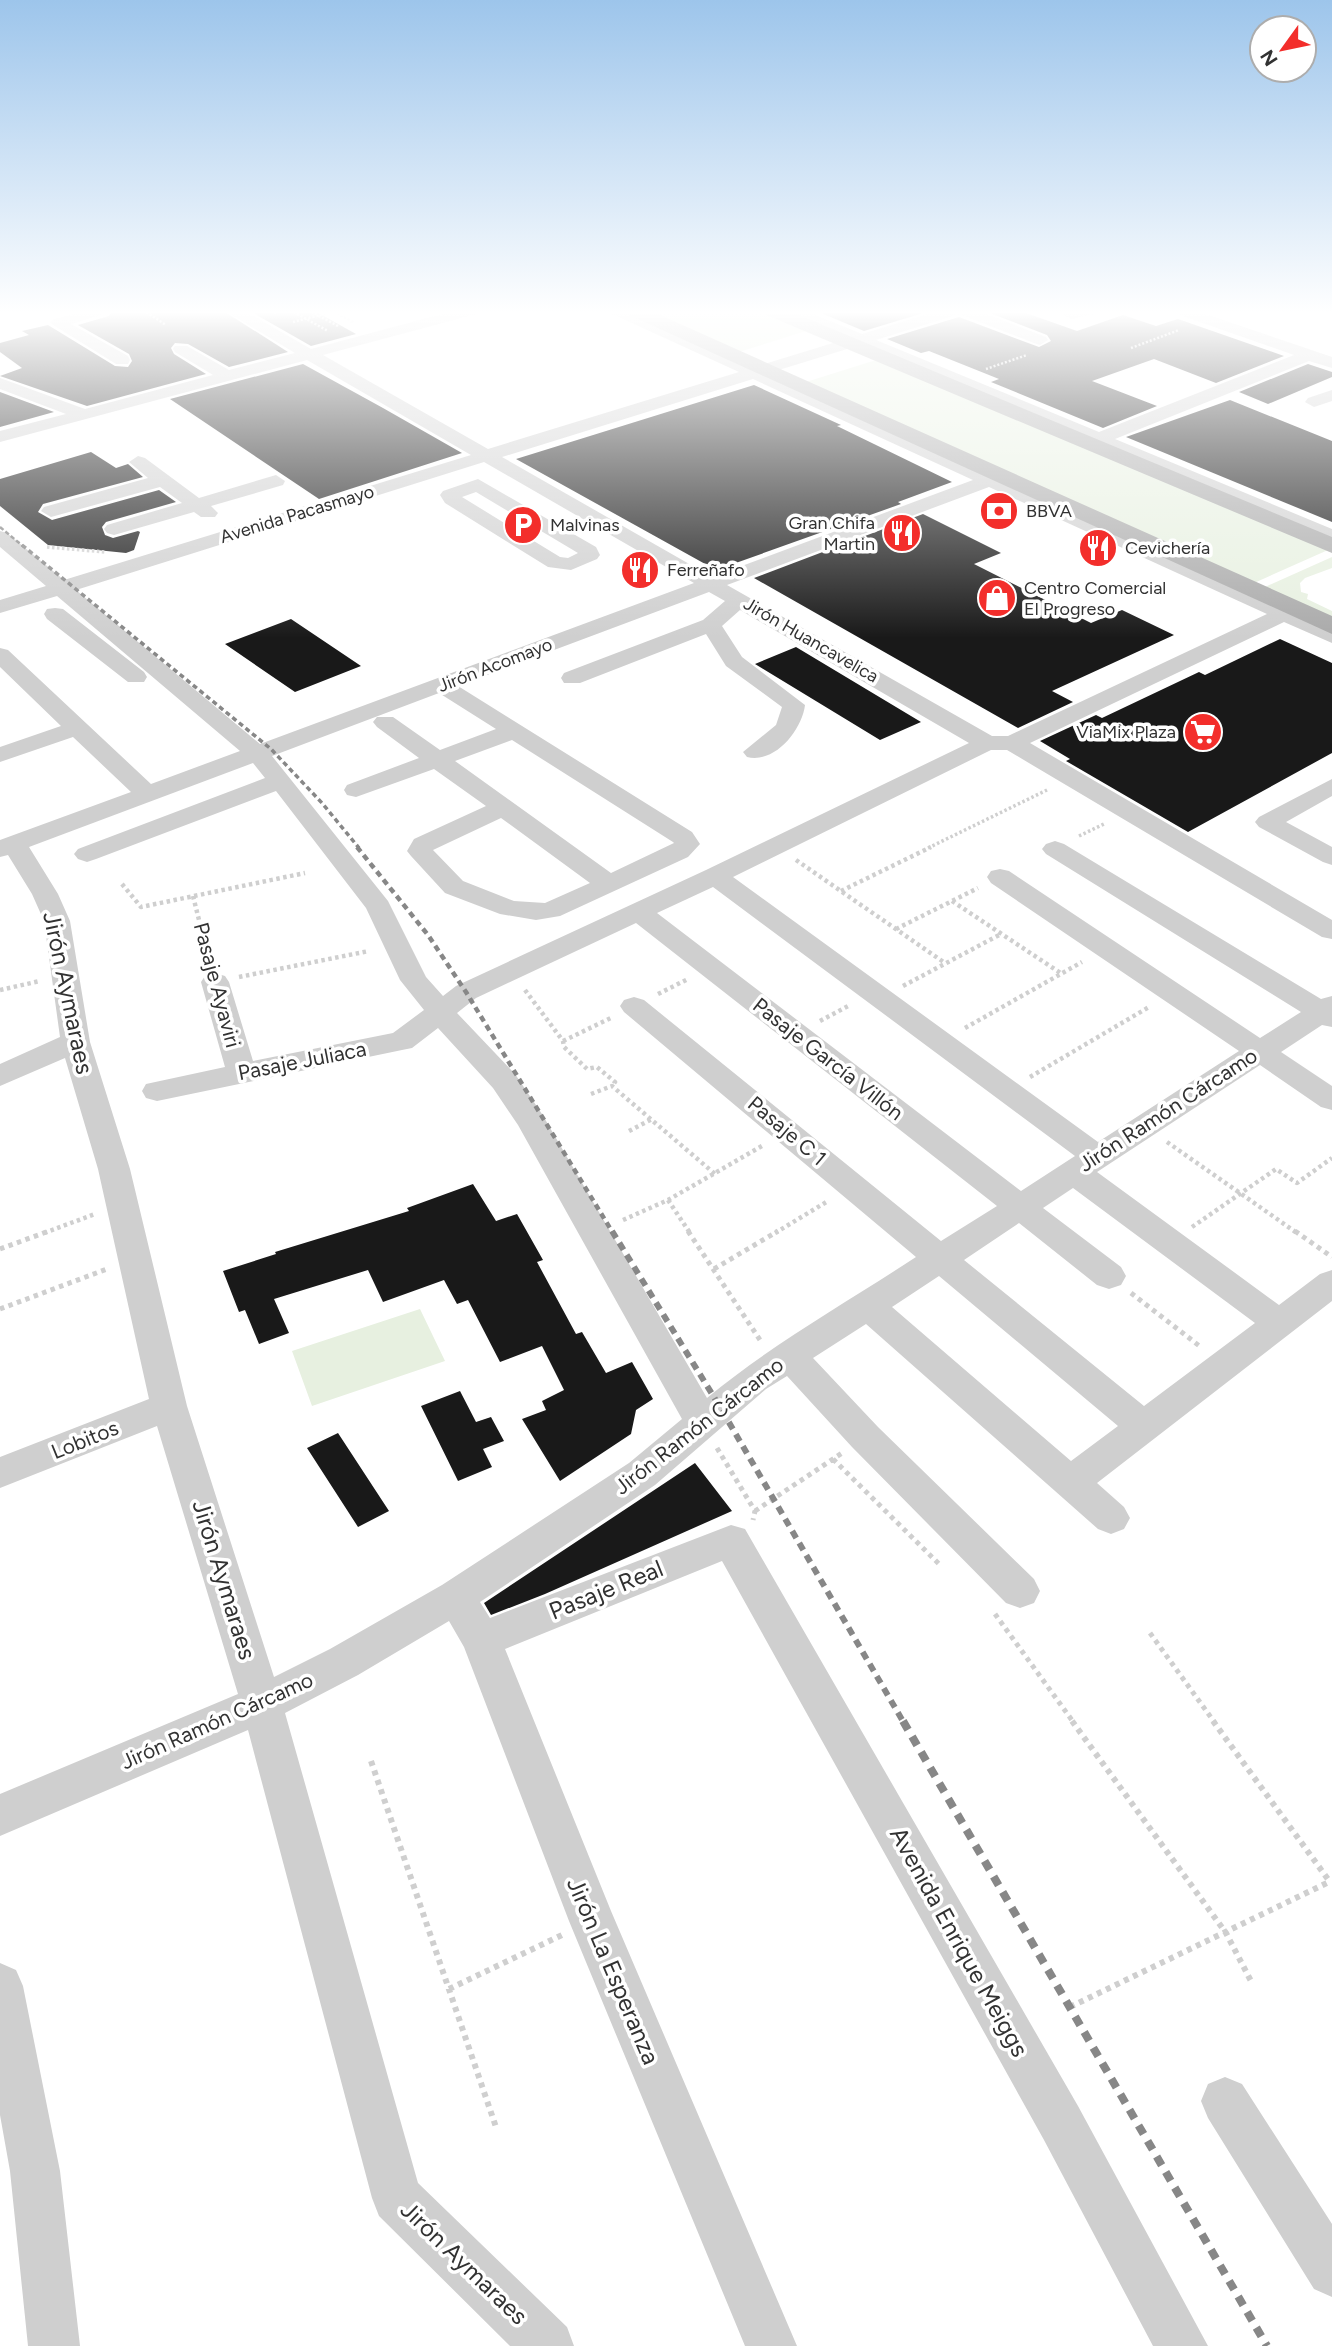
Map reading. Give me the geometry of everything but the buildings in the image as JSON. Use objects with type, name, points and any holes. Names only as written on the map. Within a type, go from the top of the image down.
[{"type":"main road","points":[[871,419],[1332,626]]},
{"type":"main road","points":[[1043,419],[1332,546]]},
{"type":"street","points":[[0,437],[63,419]]},
{"type":"street","name":"Jirón Huancavelica","points":[[421,419],[569,505],[1000,743],[1071,778],[1332,931]]},
{"type":"street","name":"Avenida Pacasmayo","points":[[0,607],[604,419]]},
{"type":"street","points":[[863,419],[989,480],[1332,636]]},
{"type":"street","points":[[1046,419],[1332,536]]},
{"type":"street","points":[[1094,441],[1148,419]]},
{"type":"street","points":[[478,485],[485,457]]},
{"type":"street","points":[[138,462],[236,533]]},
{"type":"street","points":[[51,512],[162,480]]},
{"type":"street","name":"Jirón Acomayo","points":[[7,847],[989,480]]},
{"type":"street","points":[[114,529],[276,481]]},
{"type":"street","points":[[478,485],[537,516],[589,551],[590,555],[562,565],[452,499],[450,495],[478,485]]},
{"type":"street","points":[[500,529],[569,505]]},
{"type":"street","points":[[2,546],[52,591],[205,709],[258,754],[281,780],[379,908],[414,980],[438,1011],[504,1081],[531,1121],[703,1424]]},
{"type":"street","points":[[572,678],[711,625],[740,599]]},
{"type":"street","points":[[55,614],[179,711],[186,713],[205,709]]},
{"type":"street","points":[[438,1011],[466,992],[715,876],[775,845],[1284,614]]},
{"type":"street","points":[[711,625],[734,661],[793,705],[793,718],[788,731],[755,752]]},
{"type":"street","points":[[0,655],[10,677],[77,728],[148,796]]},
{"type":"street","points":[[441,685],[683,837],[687,844],[680,852],[551,909],[523,912],[454,887],[420,851],[423,844],[505,807]]},
{"type":"street","points":[[385,722],[609,884]]},
{"type":"street","points":[[0,755],[77,728]]},
{"type":"street","points":[[356,790],[513,731]]},
{"type":"street","points":[[88,854],[281,780]]},
{"type":"street","points":[[1332,786],[1268,822],[1332,856]]},
{"type":"street","name":"Jirón Aymaraes","points":[[7,847],[45,894],[57,921],[75,1042],[114,1169],[169,1406],[262,1704],[397,2199],[548,2346]]},
{"type":"street","points":[[1055,849],[1328,1012]]},
{"type":"street","points":[[715,876],[1007,1090],[1170,1243],[1279,1323]]},
{"type":"street","points":[[1000,877],[1332,1100]]},
{"type":"street","name":"Pasaje García Villón","points":[[637,911],[1109,1276]]},
{"type":"street","name":"Pasaje Ayaviri","points":[[215,982],[242,1073]]},
{"type":"street","name":"Pasaje C 1","points":[[635,1006],[1144,1427]]},
{"type":"street","name":"Pasaje Juliaca","points":[[157,1091],[402,1041],[438,1011]]},
{"type":"street","name":"Jirón Ramón Cárcamo","points":[[0,1815],[262,1704],[344,1662],[456,1597],[642,1474],[703,1424],[734,1394],[866,1304],[1261,1051],[1328,1012]]},
{"type":"street","points":[[0,1076],[75,1042]]},
{"type":"street","points":[[1070,1483],[1332,1283]]},
{"type":"street","points":[[866,1304],[1111,1518]]},
{"type":"street","points":[[783,1360],[866,1437],[1007,1602]]},
{"type":"street","name":"Lobitos","points":[[0,1473],[169,1406]]},
{"type":"street","name":"Pasaje Real","points":[[481,1640],[732,1541]]},
{"type":"street","name":"Avenida Enrique Meiggs","points":[[732,1541],[1061,2123],[1182,2346]]},
{"type":"street","name":"Jirón La Esperanza","points":[[456,1597],[481,1640],[592,1921],[771,2346]]},
{"type":"street","points":[[0,1986],[35,2171],[54,2346]]},
{"type":"street","points":[[1225,2101],[1332,2271]]},
{"type":"path","points":[[2,546],[15,539],[48,548],[132,552],[144,561]]},
{"type":"path","points":[[841,891],[1071,778]]},
{"type":"path","points":[[775,845],[945,963]]},
{"type":"path","points":[[122,884],[141,906],[305,873]]},
{"type":"path","name":"Pasaje Ayaviri","points":[[193,896],[215,982]]},
{"type":"path","points":[[952,901],[1062,974]]},
{"type":"path","points":[[795,1034],[945,963],[1001,933]]},
{"type":"path","points":[[940,1041],[1108,948]]},
{"type":"path","points":[[215,982],[369,951]]},
{"type":"path","points":[[513,970],[563,1041],[564,1047],[587,1069],[597,1067],[614,1082],[612,1086]]},
{"type":"path","points":[[0,990],[65,975]]},
{"type":"path","points":[[1007,1090],[1174,992]]},
{"type":"path","points":[[592,1094],[612,1086]]},
{"type":"path","points":[[612,1086],[715,1174]]},
{"type":"path","points":[[629,1131],[652,1119]]},
{"type":"path","points":[[1144,1126],[1332,1257]]},
{"type":"path","points":[[623,1220],[668,1200],[787,1132]]},
{"type":"path","points":[[1170,1243],[1276,1169],[1297,1183],[1332,1158]]},
{"type":"path","points":[[714,1269],[853,1186]]},
{"type":"path","points":[[668,1200],[714,1269],[783,1360]]},
{"type":"path","points":[[0,1250],[122,1204]]},
{"type":"path","points":[[0,1309],[134,1259]]},
{"type":"path","points":[[1109,1276],[1224,1366]]},
{"type":"path","points":[[703,1424],[755,1511],[866,1437]]},
{"type":"path","points":[[833,1459],[940,1565]]},
{"type":"path","points":[[1007,1602],[1226,1933],[1252,1983]]},
{"type":"path","points":[[1070,2007],[1331,1882],[1150,1633]]},
{"type":"path","points":[[371,1762],[497,2130]]},
{"type":"path","points":[[449,1989],[592,1921]]},
{"type":"green space","points":[[890,419],[1017,419],[1328,550],[1254,583]]},
{"type":"green space","points":[[1332,557],[1332,568],[1305,578],[1300,583],[1301,592],[1308,594],[1307,599],[1332,611],[1332,618],[1265,587]]},
{"type":"green space","points":[[420,1309],[445,1361],[312,1406],[292,1351]]},
{"type":"railway","points":[[0,527],[24,547]]},
{"type":"railway","points":[[22,545],[271,749],[322,803],[359,848]]},
{"type":"railway","points":[[357,847],[428,935],[466,992],[613,1233]]},
{"type":"railway","points":[[612,1231],[720,1407],[904,1723]]},
{"type":"railway","points":[[903,1721],[1267,2346]]},
{"type":"place","name":"BBVA","points":[[999,511]]},
{"type":"place","name":"Malvinas","points":[[523,525]]},
{"type":"place","name":"Gran Chifa Martin","points":[[902,533]]},
{"type":"place","name":"Cevichería","points":[[1098,548]]},
{"type":"place","name":"Ferreñafo","points":[[640,570]]},
{"type":"place","name":"Centro Comercial El Progreso","points":[[997,598]]},
{"type":"place","name":"ViaMix Plaza","points":[[1203,732]]}]
